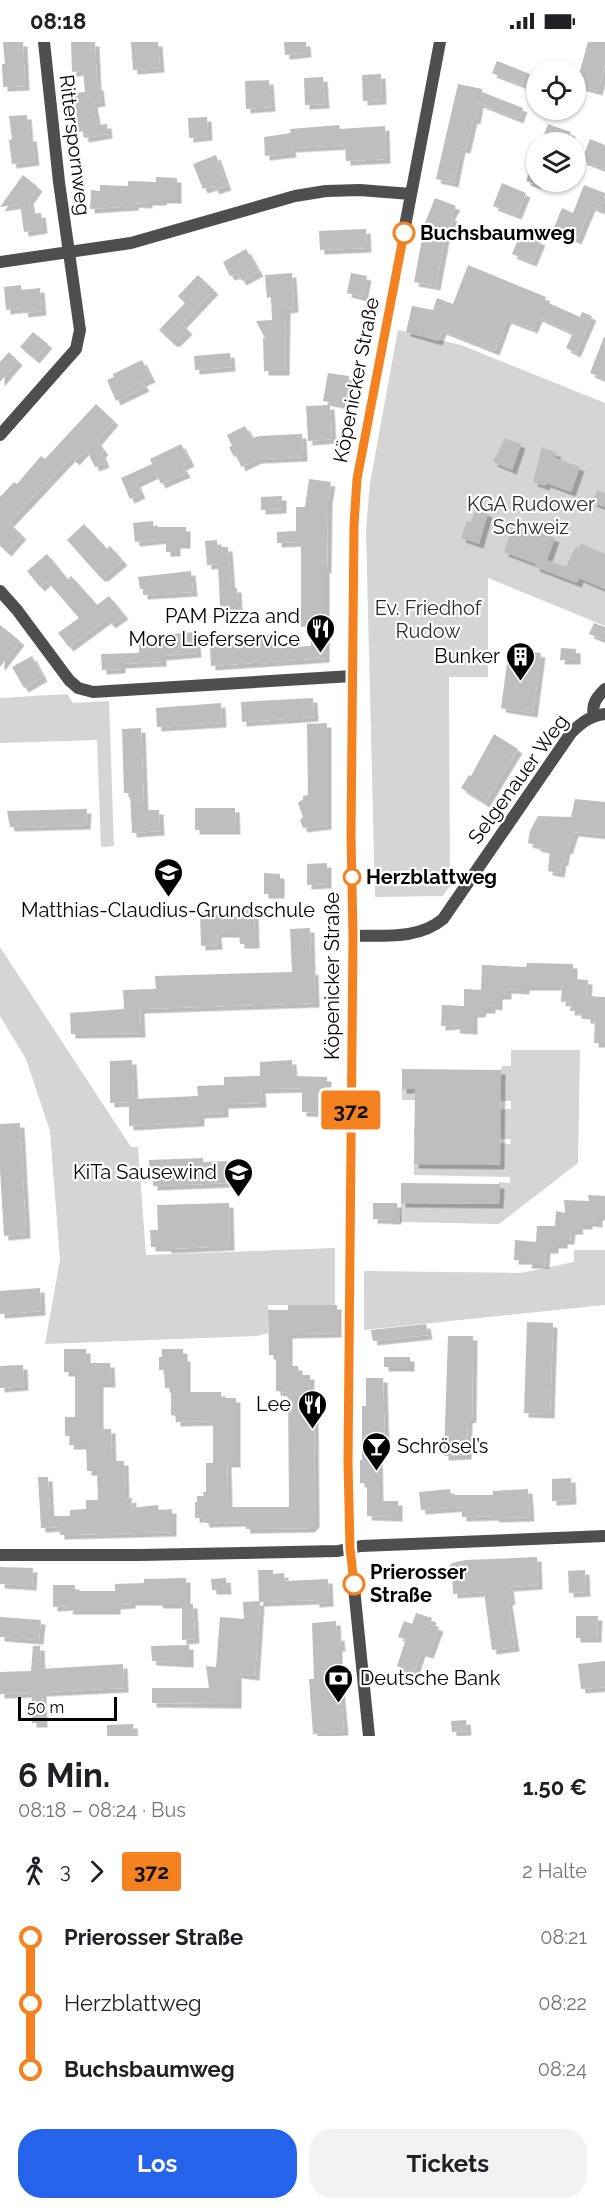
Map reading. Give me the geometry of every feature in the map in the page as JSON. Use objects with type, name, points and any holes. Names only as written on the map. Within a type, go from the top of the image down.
[{"type":"street","name":"Ritterspornweg","points":[[0,435],[76,349],[80,340],[59,183],[44,42]]},
{"type":"street","name":"Köpenicker Straße","points":[[369,1736],[350,1548],[348,1462],[354,525],[357,479],[440,42]]},
{"type":"street","points":[[0,261],[153,238],[295,196],[326,191],[360,190],[411,194]]},
{"type":"street","points":[[0,591],[69,680],[85,691],[352,676]]},
{"type":"street","points":[[599,715],[592,710],[594,702],[605,689]]},
{"type":"street","name":"Selgenauer Weg","points":[[353,936],[411,934],[433,927],[443,919],[571,733],[583,721],[599,715]]},
{"type":"street","points":[[0,1555],[191,1555],[338,1551],[350,1548],[605,1536]]},
{"type":"green space","points":[[398,330],[461,345],[605,403],[605,626],[488,578],[488,677],[449,677],[450,886],[443,896],[375,897],[366,530],[370,483]]},
{"type":"green space","points":[[67,694],[73,703],[109,701],[114,846],[101,847],[97,740],[0,743],[0,698]]},
{"type":"green space","points":[[0,947],[131,1147],[138,1147],[146,1255],[335,1248],[335,1305],[268,1305],[268,1333],[258,1336],[45,1344],[60,1260],[50,1131],[26,1059],[0,1016]]},
{"type":"green space","points":[[511,1050],[580,1050],[578,1163],[499,1224],[400,1222],[401,1203],[499,1204],[499,1182],[510,1183],[510,1177],[414,1175],[414,1164],[499,1164],[500,1143],[511,1144],[510,1139],[414,1138],[414,1128],[499,1129],[500,1109],[511,1109],[511,1101],[402,1100],[402,1089],[501,1070],[502,1066],[511,1066]]},
{"type":"green space","points":[[574,1250],[605,1250],[605,1305],[364,1330],[364,1271],[521,1273],[574,1262]]},
{"type":"building","points":[[3,42],[23,42],[25,86],[3,87],[2,64],[5,64]]},
{"type":"building","points":[[71,42],[95,42],[97,86],[99,86],[101,102],[93,103],[97,125],[107,124],[108,134],[84,138],[83,131],[79,132],[74,93],[85,92],[83,71],[72,72]]},
{"type":"building","points":[[131,42],[158,42],[160,68],[133,70]]},
{"type":"building","points":[[284,42],[306,42],[307,53],[285,55]]},
{"type":"building","points":[[588,42],[605,42],[605,64],[598,91],[586,88],[586,60],[583,60]]},
{"type":"building","points":[[497,61],[526,72],[526,86],[492,73]]},
{"type":"building","points":[[381,74],[382,100],[363,101],[362,75]]},
{"type":"building","points":[[323,77],[325,104],[305,105],[304,78]]},
{"type":"building","points":[[269,80],[271,107],[246,109],[245,81]]},
{"type":"building","points":[[458,84],[482,89],[482,92],[523,108],[519,119],[479,103],[466,149],[461,148],[454,183],[436,179]]},
{"type":"building","points":[[27,115],[35,161],[12,164],[9,116]]},
{"type":"building","points":[[207,117],[208,136],[189,138],[188,118]]},
{"type":"building","points":[[548,124],[571,132],[545,132]]},
{"type":"building","points":[[339,125],[340,129],[385,126],[386,159],[346,161],[345,145],[291,148],[292,153],[265,156],[264,137],[291,133],[290,129]]},
{"type":"building","points":[[590,139],[605,145],[605,169],[586,162],[586,150]]},
{"type":"building","points":[[216,155],[227,186],[215,190],[213,186],[203,189],[193,164]]},
{"type":"building","points":[[23,175],[38,187],[29,200],[32,214],[41,213],[43,229],[24,232],[20,204],[0,207]]},
{"type":"building","points":[[156,177],[177,178],[177,199],[148,201],[148,204],[135,203],[134,206],[90,209],[91,190],[100,191],[100,185],[128,186],[128,181],[156,182]]},
{"type":"building","points":[[502,183],[526,193],[517,215],[493,206]]},
{"type":"building","points":[[586,186],[605,193],[600,210],[591,206],[577,240],[553,230],[562,208],[573,213],[581,192],[586,192]]},
{"type":"building","points":[[435,198],[456,206],[450,216],[453,217],[445,237],[436,286],[414,282],[425,223]]},
{"type":"building","points":[[366,229],[367,248],[320,250],[319,231]]},
{"type":"building","points":[[521,233],[541,241],[532,262],[512,254]]},
{"type":"building","points":[[246,249],[259,272],[242,281],[238,274],[230,276],[223,262]]},
{"type":"building","points":[[468,265],[546,297],[544,301],[580,317],[582,312],[592,316],[576,353],[566,348],[573,333],[538,317],[533,329],[507,319],[495,351],[442,330],[438,341],[406,332],[412,306],[433,310],[437,298],[453,304]]},
{"type":"building","points":[[292,273],[294,308],[286,309],[285,371],[264,371],[263,337],[266,340],[256,321],[272,320],[271,297],[267,298],[265,275]]},
{"type":"building","points":[[351,273],[367,276],[363,297],[347,293]]},
{"type":"building","points":[[198,275],[214,290],[182,324],[188,330],[176,342],[172,342],[159,330],[185,303],[178,296]]},
{"type":"building","points":[[21,285],[21,290],[40,288],[42,311],[24,313],[23,308],[6,310],[4,287]]},
{"type":"building","points":[[33,332],[48,344],[35,359],[20,347]]},
{"type":"building","points":[[605,337],[605,379],[590,373]]},
{"type":"building","points":[[9,352],[18,361],[0,382],[0,362]]},
{"type":"building","points":[[230,353],[231,367],[195,370],[194,356]]},
{"type":"building","points":[[142,360],[151,378],[142,382],[145,387],[116,401],[107,380],[114,377],[113,374]]},
{"type":"building","points":[[328,373],[349,376],[345,405],[323,401]]},
{"type":"building","points":[[96,404],[114,421],[97,441],[104,451],[101,453],[105,463],[95,467],[86,449],[75,461],[71,457],[9,523],[22,535],[7,552],[0,546],[0,497],[14,482],[17,484],[41,456],[45,459]]},
{"type":"building","points":[[330,405],[332,439],[308,441],[306,406]]},
{"type":"building","points":[[245,426],[252,438],[302,434],[303,457],[257,459],[241,467],[237,455],[234,457],[229,447],[232,446],[227,435]]},
{"type":"building","points":[[505,438],[521,444],[512,470],[493,462]]},
{"type":"building","points":[[181,444],[190,462],[182,466],[186,473],[161,484],[156,473],[136,483],[141,494],[130,499],[121,478],[152,464],[150,459]]},
{"type":"building","points":[[542,447],[557,453],[555,458],[580,467],[571,492],[546,483],[545,486],[533,482]]},
{"type":"building","points":[[309,479],[331,482],[328,500],[327,569],[325,569],[325,658],[211,666],[210,647],[250,644],[249,636],[271,635],[272,648],[311,646],[311,626],[301,627],[301,542],[277,543],[277,532],[296,531],[296,507],[305,507]]},
{"type":"building","points":[[597,490],[605,493],[605,507],[592,502]]},
{"type":"building","points":[[282,496],[282,509],[261,510],[261,497]]},
{"type":"building","points":[[476,508],[488,513],[479,544],[461,538],[467,521],[471,522]]},
{"type":"building","points":[[153,521],[153,527],[186,527],[186,544],[176,544],[176,552],[166,552],[166,539],[135,542],[133,523]]},
{"type":"building","points":[[513,523],[555,538],[547,560],[566,567],[576,546],[579,548],[580,543],[605,554],[605,589],[579,578],[577,583],[504,552]]},
{"type":"building","points":[[84,524],[107,549],[110,546],[123,561],[104,577],[100,577],[67,540]]},
{"type":"building","points":[[217,540],[217,547],[228,547],[231,588],[237,588],[238,606],[220,606],[218,564],[207,565],[205,541]]},
{"type":"building","points":[[47,554],[68,580],[71,576],[97,605],[109,596],[124,615],[111,624],[107,619],[69,647],[58,633],[79,618],[47,581],[40,587],[27,571]]},
{"type":"building","points":[[191,571],[193,592],[143,595],[143,589],[140,589],[138,577]]},
{"type":"building","points":[[594,623],[605,627],[605,640],[589,634]]},
{"type":"building","points":[[0,625],[20,641],[0,667]]},
{"type":"building","points":[[195,632],[197,653],[162,656],[162,662],[121,664],[121,669],[102,670],[101,654],[139,653],[139,643],[173,641],[172,634]]},
{"type":"building","points":[[561,648],[576,649],[576,660],[560,660]]},
{"type":"building","name":"Bunker","points":[[509,649],[541,653],[533,713],[501,708]]},
{"type":"building","points":[[32,656],[43,677],[24,688],[12,667]]},
{"type":"building","points":[[313,698],[314,717],[242,722],[241,702]]},
{"type":"building","points":[[221,703],[222,723],[157,727],[156,708]]},
{"type":"building","points":[[327,723],[327,825],[303,828],[300,820],[303,817],[298,803],[303,796],[308,795],[307,724]]},
{"type":"building","points":[[141,728],[144,810],[159,810],[160,831],[132,833],[130,793],[124,793],[122,729]]},
{"type":"building","points":[[494,734],[518,749],[485,803],[461,788],[469,775],[471,776]]},
{"type":"building","points":[[575,799],[605,802],[605,835],[574,832],[568,850],[566,849],[560,873],[548,871],[550,850],[528,843],[530,831],[538,816],[571,817]]},
{"type":"building","points":[[195,808],[235,808],[236,830],[195,830]]},
{"type":"building","points":[[87,809],[86,825],[10,827],[7,811]]},
{"type":"building","points":[[327,863],[327,884],[307,885],[307,864]]},
{"type":"building","points":[[264,873],[280,874],[280,894],[264,894]]},
{"type":"building","points":[[254,910],[255,944],[240,944],[239,933],[217,933],[218,945],[201,946],[200,912],[216,911],[217,917],[238,917],[238,911]]},
{"type":"building","points":[[310,928],[311,971],[314,970],[315,1003],[140,1009],[141,1033],[71,1034],[70,1013],[124,1009],[123,990],[156,989],[155,976],[292,972],[290,929]]},
{"type":"building","points":[[527,963],[573,964],[573,979],[588,980],[587,996],[605,997],[605,1043],[594,1043],[595,1019],[586,1019],[586,1015],[570,1011],[571,1001],[561,1002],[562,986],[525,986],[525,990],[507,989],[507,995],[498,995],[498,1006],[491,1005],[491,1009],[482,1009],[481,1013],[473,1013],[473,1030],[455,1029],[456,1025],[441,1026],[442,1005],[464,1006],[464,989],[481,990],[482,965],[526,967]]},
{"type":"building","points":[[132,1060],[134,1099],[198,1096],[197,1086],[224,1085],[224,1077],[260,1076],[260,1062],[292,1060],[293,1076],[327,1077],[326,1113],[302,1112],[302,1088],[261,1089],[262,1103],[224,1104],[224,1113],[200,1114],[200,1122],[129,1126],[129,1102],[110,1103],[110,1061]]},
{"type":"building","points":[[402,1069],[501,1070],[500,1165],[414,1164],[415,1089],[402,1089]]},
{"type":"building","points":[[20,1123],[26,1234],[4,1236],[0,1124]]},
{"type":"building","points":[[203,1158],[203,1162],[227,1161],[229,1183],[153,1186],[153,1180],[149,1180],[149,1160]]},
{"type":"building","points":[[401,1183],[500,1184],[499,1204],[401,1203]]},
{"type":"building","points":[[588,1195],[605,1196],[605,1216],[598,1216],[598,1223],[588,1222],[588,1225],[578,1225],[579,1230],[571,1230],[570,1240],[563,1240],[563,1244],[554,1244],[554,1249],[546,1249],[545,1264],[527,1264],[528,1260],[514,1260],[515,1240],[536,1242],[537,1226],[555,1226],[556,1211],[565,1213],[564,1200],[589,1201]]},
{"type":"building","points":[[229,1203],[230,1246],[167,1249],[167,1247],[151,1247],[150,1230],[158,1230],[157,1205]]},
{"type":"building","points":[[373,1203],[397,1203],[397,1220],[373,1219]]},
{"type":"building","points":[[40,1288],[41,1311],[0,1314],[0,1291]]},
{"type":"building","points":[[288,1305],[337,1305],[337,1333],[288,1334],[288,1366],[298,1366],[298,1375],[310,1375],[309,1412],[314,1412],[315,1523],[310,1528],[246,1529],[245,1523],[241,1522],[205,1523],[204,1518],[195,1518],[195,1502],[197,1502],[197,1496],[204,1496],[203,1492],[206,1492],[206,1463],[213,1463],[213,1421],[176,1422],[176,1416],[171,1415],[171,1388],[165,1388],[164,1370],[159,1370],[159,1357],[162,1357],[162,1349],[183,1349],[183,1357],[186,1357],[186,1392],[221,1392],[221,1398],[236,1398],[236,1463],[227,1463],[228,1507],[289,1507],[288,1393],[276,1391],[276,1355],[269,1355],[268,1310],[288,1310]]},
{"type":"building","points":[[527,1322],[553,1323],[550,1414],[524,1413]]},
{"type":"building","points":[[426,1324],[428,1335],[373,1341],[371,1330]]},
{"type":"building","points":[[448,1336],[473,1336],[472,1418],[468,1419],[467,1455],[444,1456]]},
{"type":"building","points":[[64,1349],[86,1349],[86,1363],[110,1363],[111,1383],[99,1383],[99,1429],[111,1429],[112,1461],[124,1461],[125,1499],[132,1498],[131,1508],[158,1505],[158,1510],[172,1509],[172,1532],[60,1535],[60,1527],[41,1528],[38,1477],[48,1477],[50,1516],[70,1516],[70,1510],[86,1509],[86,1500],[98,1500],[97,1471],[87,1471],[86,1445],[69,1445],[70,1436],[65,1436],[65,1417],[75,1417],[75,1372],[64,1372]]},
{"type":"building","points":[[384,1357],[410,1357],[410,1367],[384,1367]]},
{"type":"building","points":[[23,1365],[24,1386],[0,1388],[0,1366]]},
{"type":"building","points":[[366,1378],[383,1378],[385,1446],[378,1445],[379,1501],[398,1501],[398,1517],[367,1516],[367,1483],[360,1483],[362,1406],[366,1406]]},
{"type":"building","points":[[571,1478],[572,1500],[552,1501],[552,1479]]},
{"type":"building","points":[[450,1489],[451,1495],[493,1495],[493,1491],[528,1489],[530,1517],[462,1517],[462,1507],[421,1510],[419,1492]]},
{"type":"building","points":[[537,1557],[538,1585],[509,1587],[511,1600],[508,1601],[515,1647],[492,1650],[484,1592],[453,1594],[452,1574],[449,1572],[449,1566],[452,1563],[466,1560]]},
{"type":"building","points":[[0,1567],[33,1568],[32,1586],[0,1584]]},
{"type":"building","points":[[258,1570],[273,1570],[273,1574],[284,1573],[284,1581],[328,1579],[329,1602],[315,1603],[315,1600],[260,1602],[255,1676],[237,1674],[237,1704],[152,1703],[152,1688],[209,1688],[206,1666],[216,1667],[220,1617],[244,1619],[243,1602],[259,1601]]},
{"type":"building","points":[[585,1570],[586,1592],[569,1593],[568,1571]]},
{"type":"building","points":[[186,1578],[186,1604],[131,1601],[131,1604],[116,1605],[116,1610],[68,1610],[69,1606],[53,1607],[53,1585],[75,1585],[75,1591],[115,1591],[115,1584],[144,1583],[144,1579]]},
{"type":"building","points":[[226,1578],[227,1590],[212,1590],[211,1579]]},
{"type":"building","points":[[182,1604],[193,1604],[195,1639],[182,1640]]},
{"type":"building","points":[[416,1613],[432,1618],[430,1624],[439,1627],[429,1654],[421,1652],[414,1673],[397,1666],[406,1639],[398,1637],[404,1621],[412,1624]]},
{"type":"building","points":[[576,1616],[598,1616],[597,1638],[576,1638]]},
{"type":"building","points":[[0,1617],[41,1620],[39,1640],[0,1637]]},
{"type":"building","points":[[336,1621],[337,1637],[340,1636],[341,1647],[338,1647],[338,1663],[344,1731],[313,1734],[309,1679],[314,1679],[312,1623]]},
{"type":"building","points":[[189,1645],[189,1663],[152,1661],[151,1646]]},
{"type":"building","points":[[33,1646],[40,1646],[41,1669],[123,1664],[124,1688],[42,1692],[43,1723],[32,1723],[32,1693],[0,1694],[0,1672],[31,1671]]},
{"type":"building","points":[[605,1661],[605,1687],[581,1689],[578,1664]]},
{"type":"building","points":[[466,1720],[467,1731],[452,1732],[451,1721]]},
{"type":"building","points":[[133,1724],[134,1736],[107,1736],[107,1725]]},
{"type":"bus line","name":"372","points":[[354,1584],[350,1548],[348,1462],[354,525],[357,479],[404,233]]},
{"type":"place","name":"Buchsbaumweg","points":[[404,233]]},
{"type":"place","name":"PAM Pizza and More Lieferservice","points":[[321,654]]},
{"type":"place","name":"Bunker","points":[[521,682]]},
{"type":"place","name":"Herzblattweg","points":[[352,877]]},
{"type":"place","name":"Matthias-Claudius-Grundschule","points":[[168,898]]},
{"type":"place","name":"KiTa Sausewind","points":[[238,1198]]},
{"type":"place","name":"Lee","points":[[312,1430]]},
{"type":"place","name":"Schrösel’s","points":[[376,1472]]},
{"type":"place","name":"Prierosser Straße","points":[[354,1584]]},
{"type":"place","name":"Deutsche Bank","points":[[339,1704]]},
{"type":"park label","name":"KGA Rudower Schweiz","points":[[531,516]]},
{"type":"park label","name":"Ev. Friedhof Rudow","points":[[428,620]]}]
